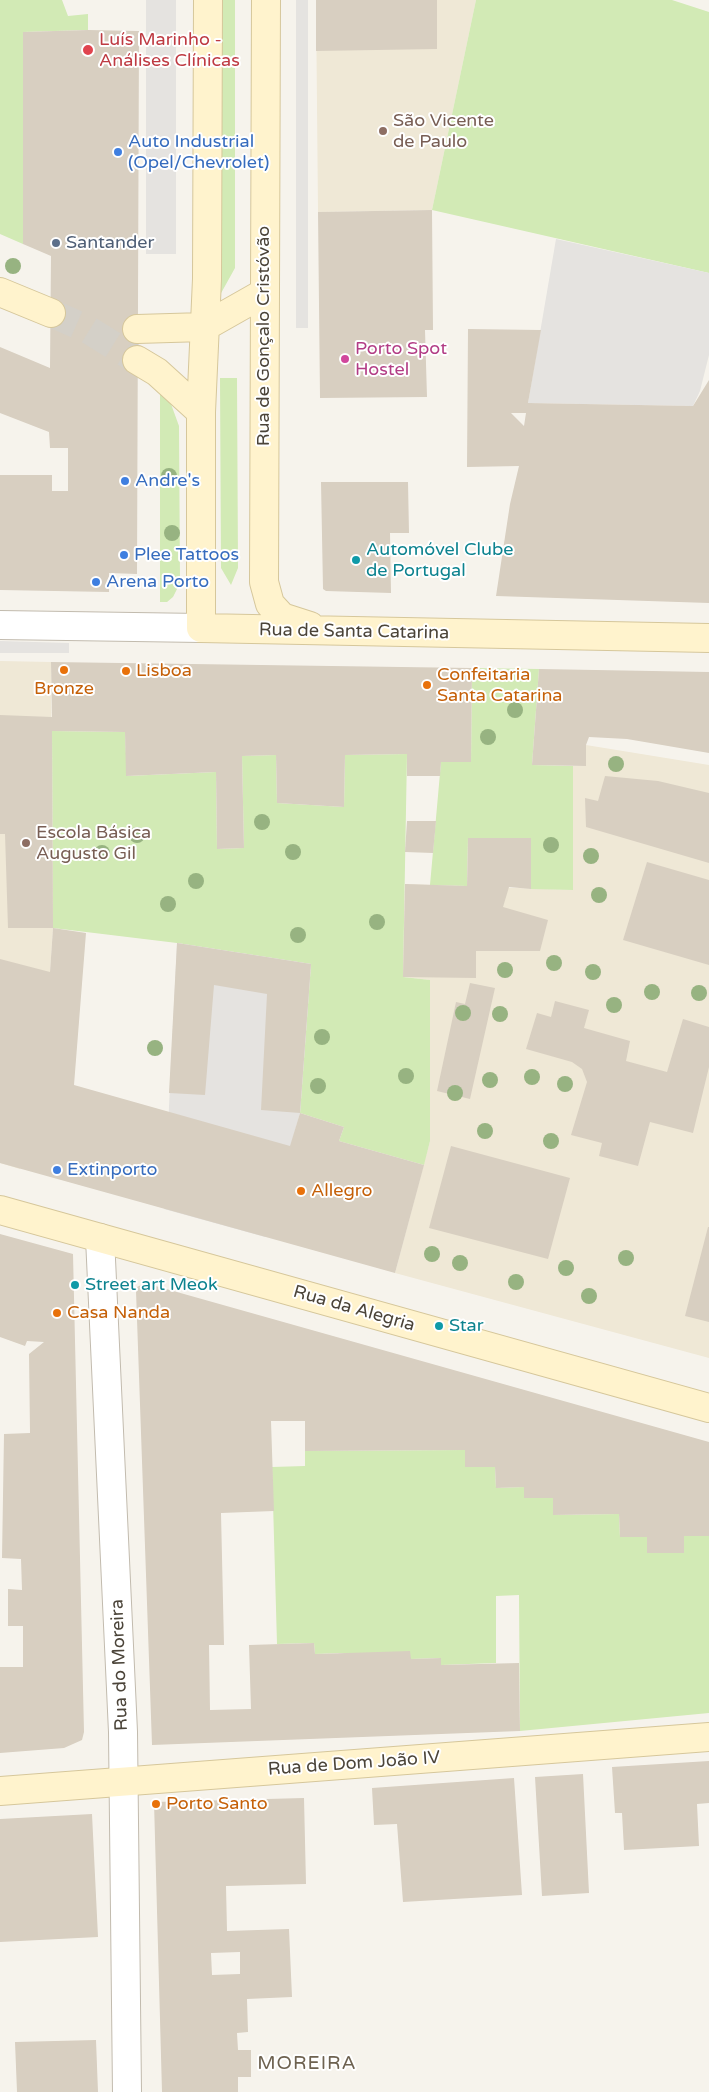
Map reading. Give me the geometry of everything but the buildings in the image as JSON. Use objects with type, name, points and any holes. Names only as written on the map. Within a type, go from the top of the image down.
[{"type":"main road","points":[[201,628],[201,412],[207,269],[208,0]]},
{"type":"main road","name":"Rua de Gonçalo Cristóvão","points":[[266,0],[264,582],[270,604],[282,617],[330,632]]},
{"type":"main road","points":[[0,292],[51,313]]},
{"type":"main road","points":[[137,329],[204,327],[264,293]]},
{"type":"main road","points":[[137,360],[157,372],[201,412]]},
{"type":"main road","name":"Rua de Santa Catarina","points":[[201,628],[709,638]]},
{"type":"main road","name":"Rua da Alegria","points":[[0,1210],[709,1408]]},
{"type":"main road","name":"Rua de Dom João IV","points":[[0,1791],[709,1737]]},
{"type":"street","name":"Rua de Santa Catarina","points":[[0,625],[201,628]]},
{"type":"street","name":"Rua do Moreira","points":[[100,1238],[124,1781],[127,2092]]},
{"type":"shaded area","points":[[146,0],[176,0],[176,254],[146,254]]},
{"type":"shaded area","points":[[296,0],[308,0],[308,328],[296,328]]},
{"type":"shaded area","name":"São Vicente de Paulo","points":[[316,0],[476,0],[432,210],[318,212]]},
{"type":"shaded area","points":[[556,239],[709,273],[709,355],[700,391],[693,406],[528,403]]},
{"type":"shaded area","points":[[0,641],[69,643],[69,653],[0,653]]},
{"type":"shaded area","name":"Escola Básica Augusto Gil","points":[[0,661],[51,662],[53,928],[43,1093],[20,1169],[0,1163]]},
{"type":"shaded area","points":[[586,745],[709,765],[709,1358],[395,1273],[430,1141],[430,980],[403,977],[405,884],[573,890],[573,766],[586,766]]},
{"type":"shaded area","points":[[177,943],[311,964],[300,1113],[265,1237],[164,1209]]},
{"type":"green space","points":[[0,0],[62,0],[68,16],[88,14],[88,30],[23,32],[23,244],[0,234]]},
{"type":"green space","points":[[220,0],[235,0],[235,268],[220,295]]},
{"type":"green space","points":[[476,0],[672,0],[709,12],[709,273],[432,210]]},
{"type":"green space","points":[[220,378],[237,378],[238,568],[231,585],[221,568]]},
{"type":"green space","points":[[160,394],[171,404],[179,426],[180,583],[173,597],[167,602],[160,602]]},
{"type":"green space","points":[[472,668],[539,669],[532,765],[573,766],[573,890],[531,889],[531,838],[468,838],[467,886],[430,885],[441,762],[471,762]]},
{"type":"green space","points":[[52,731],[125,732],[127,776],[216,772],[217,849],[244,848],[242,756],[276,755],[277,803],[344,807],[345,755],[407,754],[403,977],[430,980],[430,1141],[424,1165],[339,1141],[344,1127],[300,1113],[311,964],[177,943],[53,928]]},
{"type":"green space","points":[[465,1450],[465,1467],[495,1467],[496,1488],[524,1487],[524,1498],[553,1498],[554,1515],[619,1514],[620,1537],[647,1537],[647,1553],[684,1553],[684,1536],[709,1536],[709,1713],[520,1731],[519,1595],[496,1596],[496,1663],[441,1665],[440,1658],[411,1659],[341,1653],[315,1654],[314,1643],[277,1644],[272,1467],[305,1466],[305,1451]]},
{"type":"tunnel","points":[[51,313],[87,329],[137,360]]},
{"type":"place","name":"Luís Marinho - Análises Clínicas","points":[[88,50]]},
{"type":"place","name":"São Vicente de Paulo","points":[[383,131]]},
{"type":"place","name":"Auto Industrial (Opel/Chevrolet)","points":[[118,152]]},
{"type":"place","name":"Santander","points":[[56,243]]},
{"type":"place","name":"Porto Spot Hostel","points":[[345,359]]},
{"type":"place","name":"Andre's","points":[[125,481]]},
{"type":"place","name":"Plee Tattoos","points":[[124,555]]},
{"type":"place","name":"Automóvel Clube de Portugal","points":[[356,560]]},
{"type":"place","name":"Arena Porto","points":[[96,582]]},
{"type":"place","name":"Bronze","points":[[64,670]]},
{"type":"place","name":"Lisboa","points":[[126,671]]},
{"type":"place","name":"Confeitaria Santa Catarina","points":[[427,685]]},
{"type":"place","name":"Escola Básica Augusto Gil","points":[[26,843]]},
{"type":"place","name":"Extinporto","points":[[57,1170]]},
{"type":"place","name":"Allegro","points":[[301,1191]]},
{"type":"place","name":"Street art Meok","points":[[75,1285]]},
{"type":"place","name":"Casa Nanda","points":[[57,1313]]},
{"type":"place","name":"Star","points":[[439,1326]]},
{"type":"place","name":"Porto Santo","points":[[156,1804]]},
{"type":"district","name":"MOREIRA","points":[[307,2064]]}]
